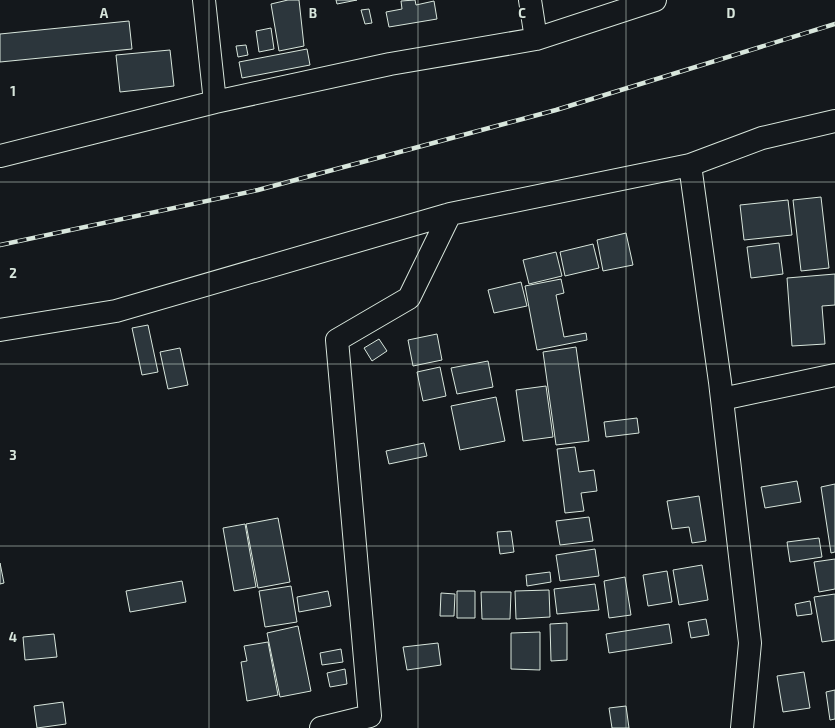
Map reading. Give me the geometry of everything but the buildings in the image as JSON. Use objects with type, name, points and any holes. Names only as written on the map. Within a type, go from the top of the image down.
[{"type":"street","points":[[204,0],[215,102]]},
{"type":"street","points":[[530,0],[536,38]]},
{"type":"street","points":[[0,156],[215,102],[390,64],[536,38],[655,0]]},
{"type":"street","points":[[0,330],[116,311],[450,214],[690,165],[762,138],[835,121]]},
{"type":"street","points":[[690,165],[722,399],[750,643],[742,728]]},
{"type":"street","points":[[321,728],[370,716],[336,340],[409,298],[450,214]]},
{"type":"street","points":[[722,399],[835,375]]},
{"type":"railway","points":[[0,245],[258,190],[556,110],[835,24]]}]
